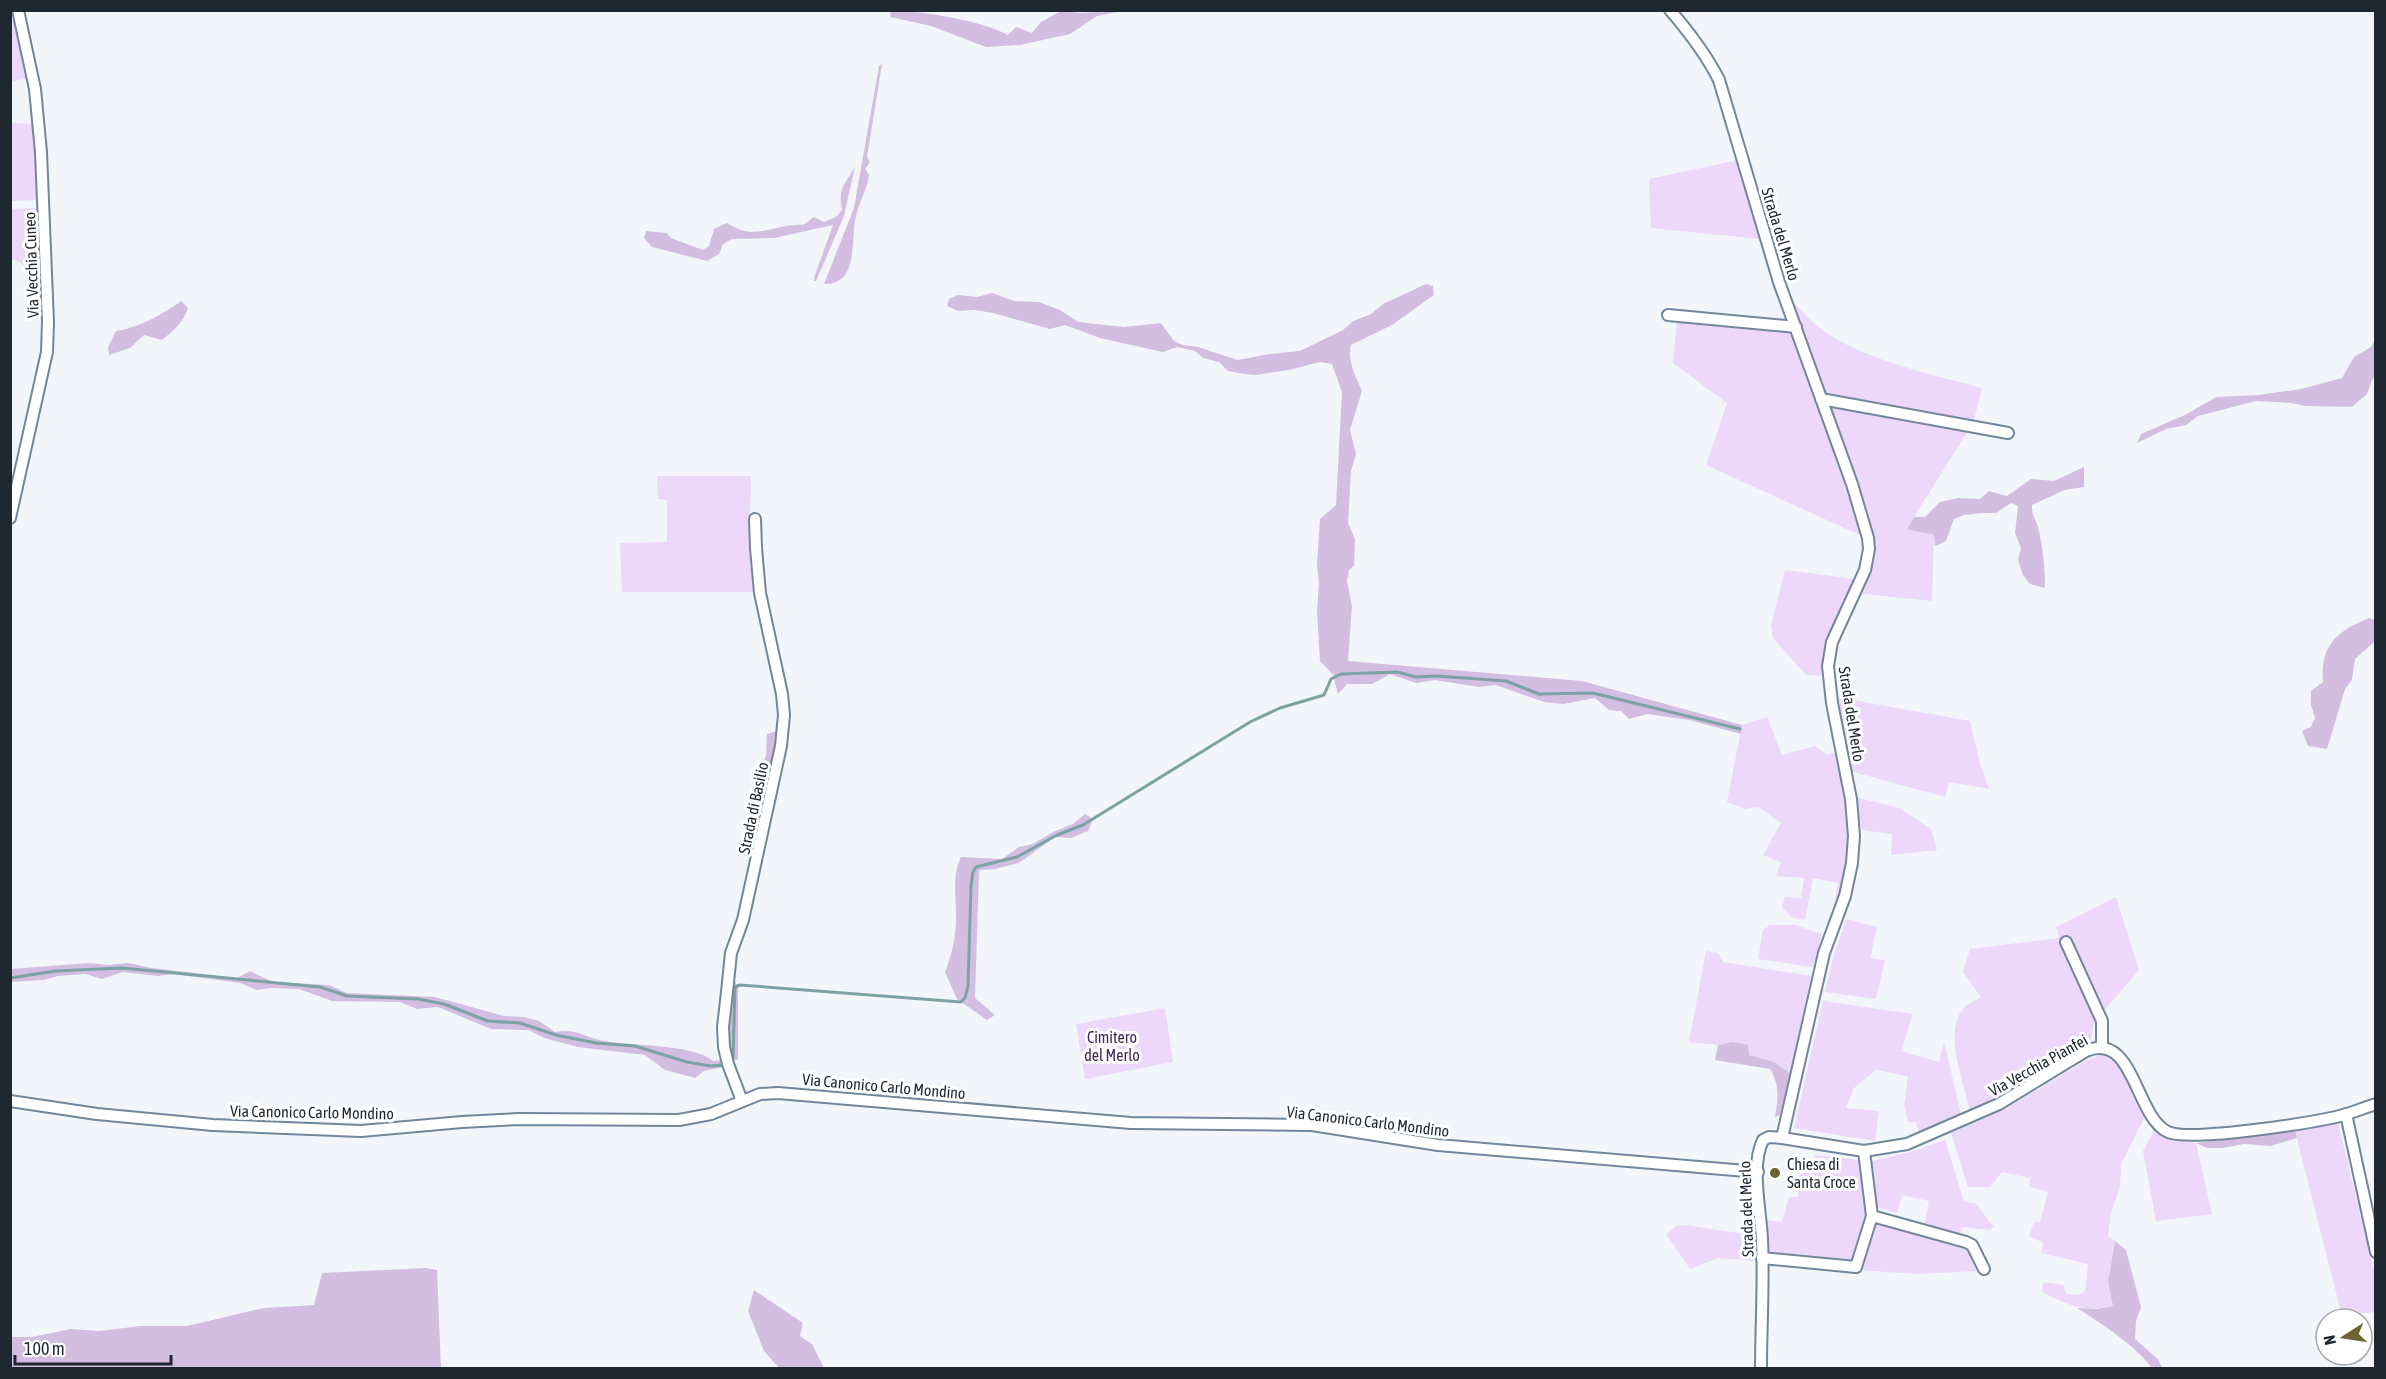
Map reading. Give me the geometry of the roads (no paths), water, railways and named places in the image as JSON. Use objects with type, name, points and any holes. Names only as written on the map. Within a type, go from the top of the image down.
[{"type":"street","name":"Via Vecchia Cuneo","points":[[10,518],[47,352],[48,322],[41,152],[35,89],[18,10]]},
{"type":"street","name":"Strada del Merlo","points":[[1670,10],[1710,62],[1719,80],[1779,282],[1852,484],[1868,538],[1869,549],[1865,570],[1832,642],[1828,666],[1832,703],[1852,811],[1854,836],[1852,864],[1845,896],[1824,953],[1782,1138],[1769,1137],[1763,1140],[1759,1150],[1762,1257],[1761,1368]]},
{"type":"street","points":[[1668,315],[1796,327]]},
{"type":"street","points":[[1821,399],[2008,433]]},
{"type":"street","name":"Strada di Basilio","points":[[742,1101],[724,1047],[723,1027],[731,953],[745,910],[782,746],[784,715],[782,694],[760,593],[755,519]]},
{"type":"street","points":[[2066,942],[2102,1021],[2102,1047]]},
{"type":"street","name":"Via Vecchia Pianfei","points":[[1782,1138],[1864,1151],[1883,1150],[1914,1142],[2011,1098],[2086,1051],[2102,1047],[2112,1050],[2121,1059],[2153,1119],[2162,1129],[2175,1134],[2204,1135],[2346,1114],[2376,1104]]},
{"type":"street","name":"Via Canonico Carlo Mondino","points":[[10,1101],[97,1114],[202,1124],[361,1131],[518,1119],[679,1120],[711,1114],[760,1094],[778,1093],[1131,1123],[1312,1125],[1438,1145],[1758,1172]]},
{"type":"street","points":[[2346,1114],[2376,1252]]},
{"type":"street","points":[[1762,1257],[1856,1267],[1872,1216],[1864,1151]]},
{"type":"street","points":[[1872,1216],[1971,1245],[1984,1269]]},
{"type":"waterway","points":[[733,1058],[735,987],[740,985],[961,1002],[965,998],[968,986],[971,886],[976,867],[1017,857],[1057,835],[1083,825],[1250,722],[1280,708],[1324,695],[1331,679],[1341,674],[1397,672],[1416,677],[1437,676],[1506,681],[1539,694],[1593,693],[1740,729]]},
{"type":"waterway","points":[[10,978],[56,971],[122,968],[320,987],[347,996],[418,999],[444,1004],[488,1021],[520,1023],[556,1035],[596,1043],[635,1046],[687,1062],[710,1066],[722,1065]]},
{"type":"place","name":"Chiesa di Santa Croce","points":[[1775,1173]]},
{"type":"park label","name":"Cimitero del Merlo","points":[[1112,1046]]}]
